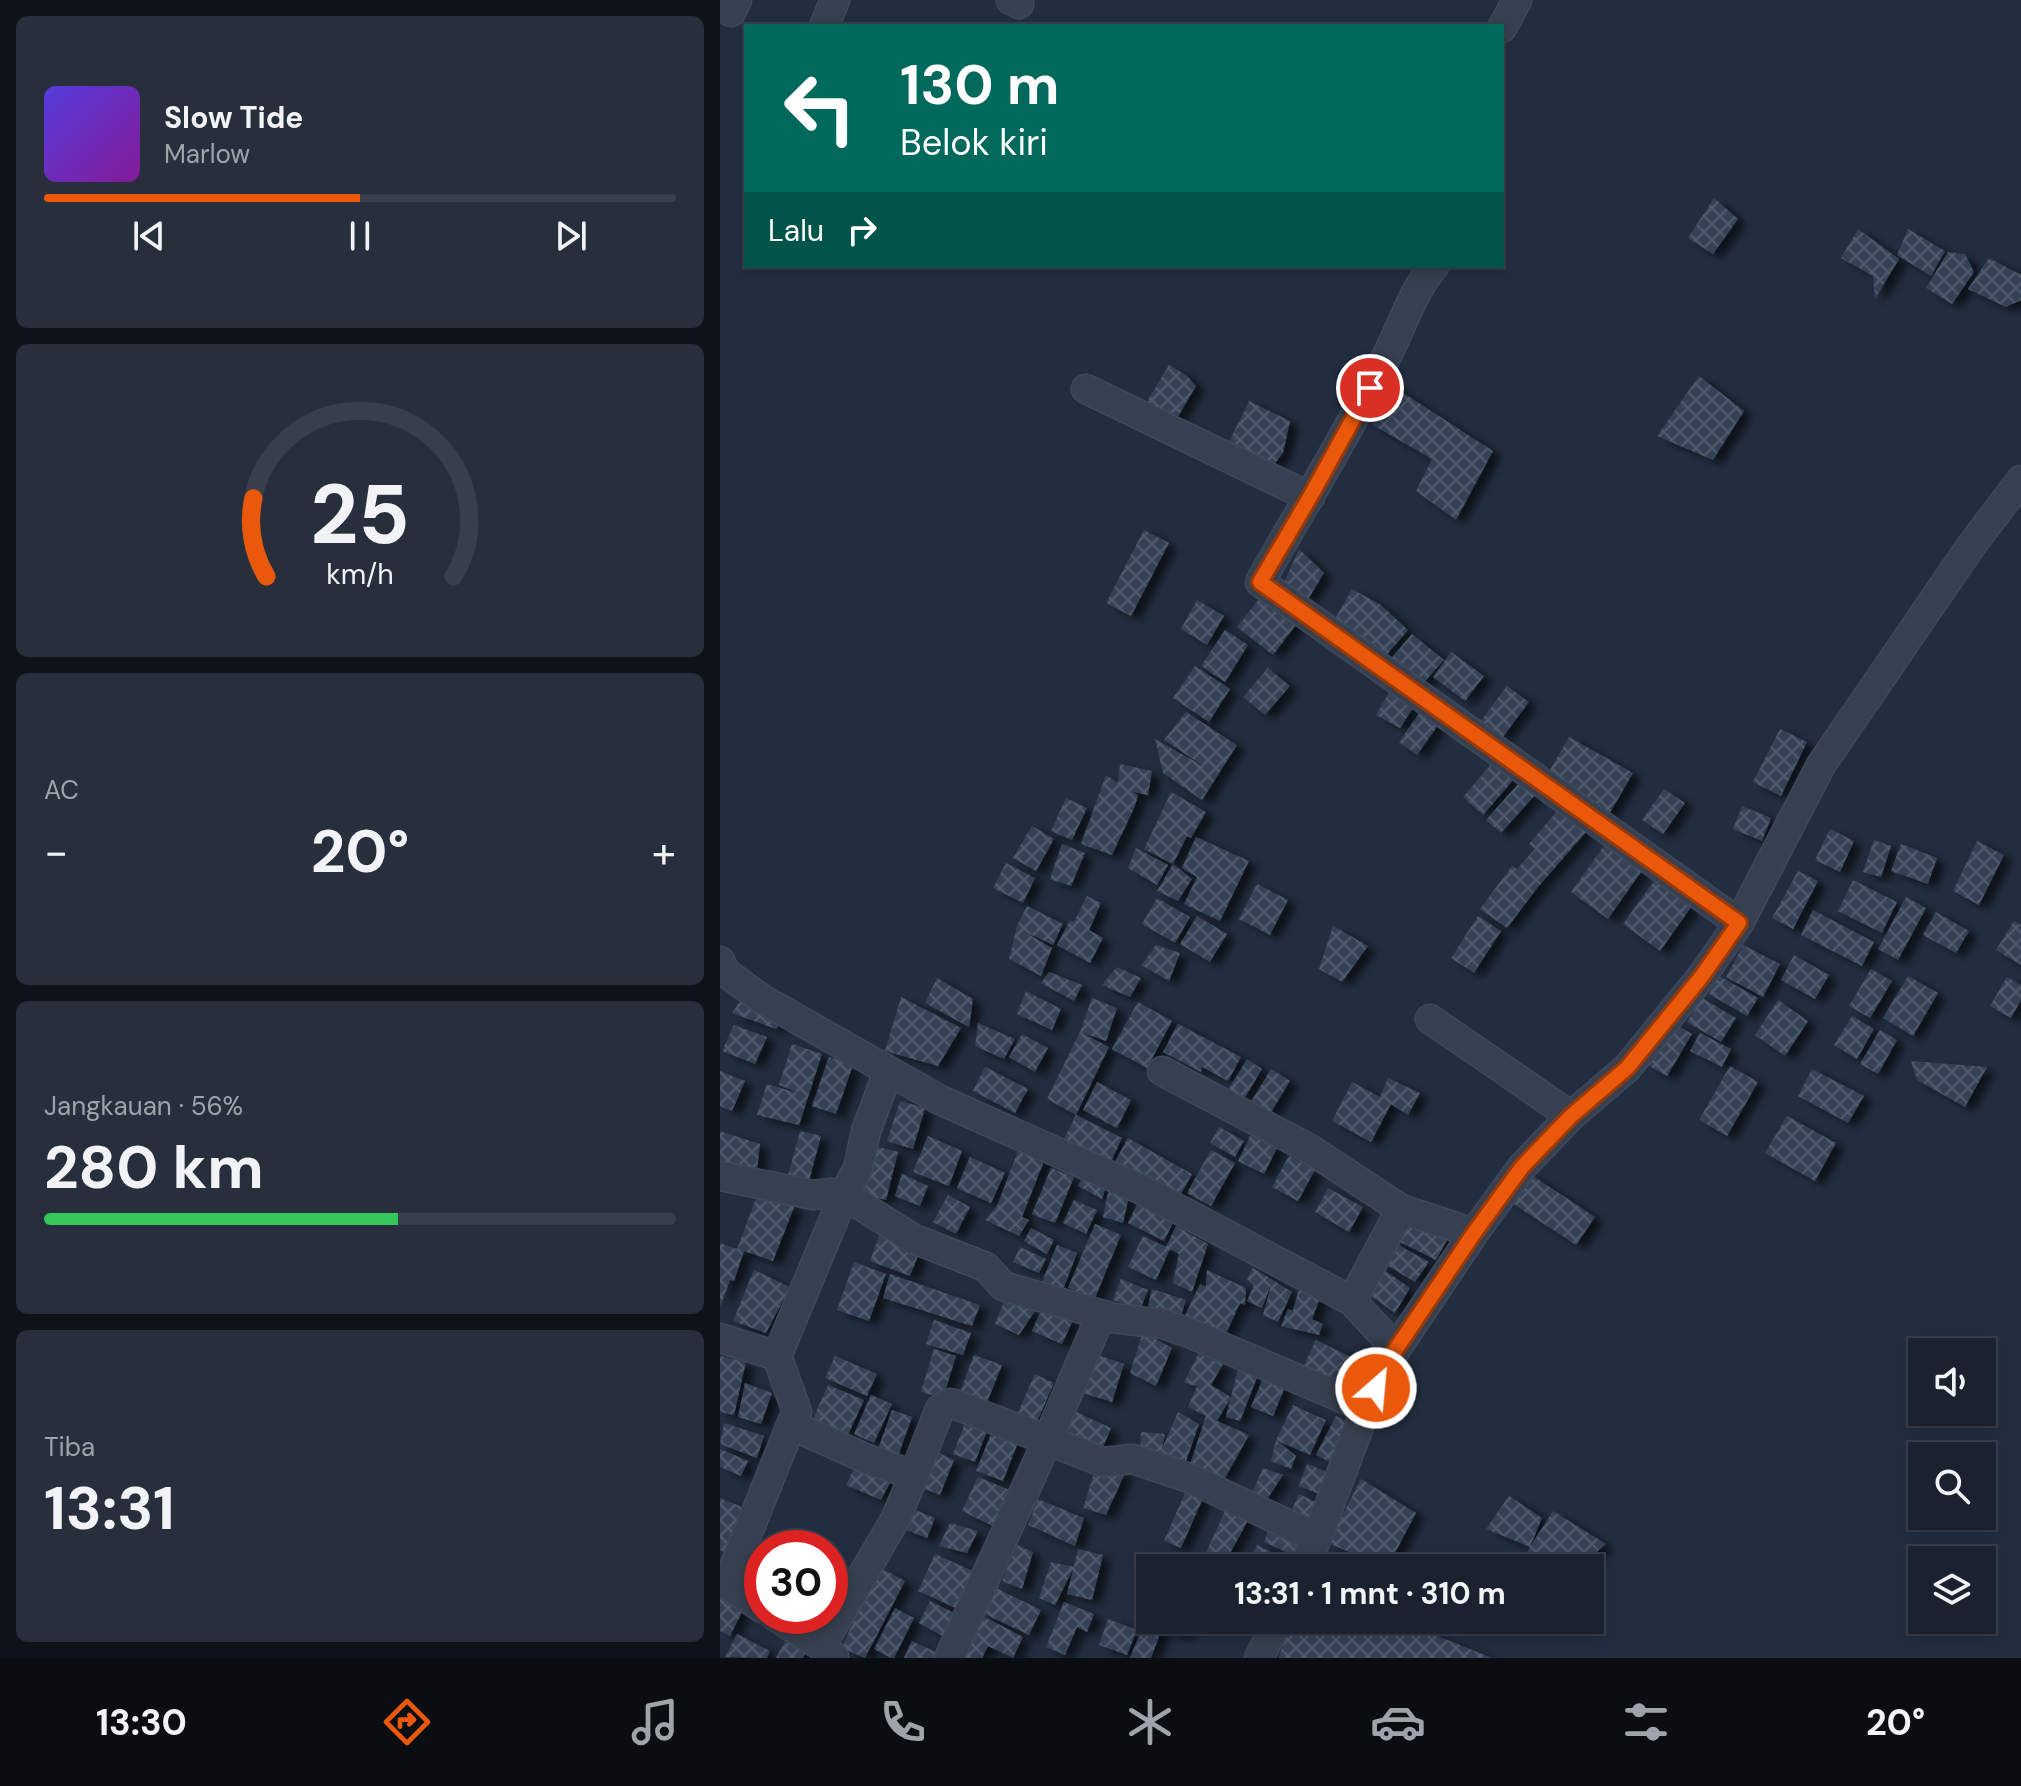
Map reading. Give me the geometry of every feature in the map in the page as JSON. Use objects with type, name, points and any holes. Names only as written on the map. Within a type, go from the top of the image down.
[{"type":"street","points":[[825,24],[835,0]]},
{"type":"street","points":[[1504,24],[1517,0]]},
{"type":"street","points":[[1433,268],[1406,309],[1385,360],[1260,582],[1739,923]]},
{"type":"street","points":[[1086,389],[1310,497]]},
{"type":"street","points":[[1310,1554],[1366,1408],[1396,1349],[1522,1167],[1571,1116],[1627,1068],[1702,976],[1739,923],[1821,765],[1971,546],[2021,480]]},
{"type":"street","points":[[722,971],[762,999],[940,1100],[1142,1190],[1352,1301],[1396,1349]]},
{"type":"street","points":[[1430,1019],[1571,1116]]},
{"type":"street","points":[[1162,1071],[1308,1148],[1401,1209],[1474,1233]]},
{"type":"street","points":[[744,1596],[724,1582],[797,1412],[777,1356],[858,1168],[866,1131],[888,1072]]},
{"type":"street","points":[[720,1176],[813,1195],[844,1195],[914,1239],[986,1267],[1003,1286],[1101,1315],[1163,1324],[1187,1332],[1366,1408]]},
{"type":"street","points":[[1352,1301],[1401,1209]]},
{"type":"street","points":[[949,1658],[1101,1315]]},
{"type":"street","points":[[720,1338],[777,1356]]},
{"type":"street","points":[[802,1634],[828,1652],[896,1518],[940,1409],[949,1403],[1103,1462],[1133,1459],[1189,1478],[1317,1538]]},
{"type":"street","points":[[791,1425],[867,1459],[914,1475]]},
{"type":"street","points":[[1259,1658],[1271,1634]]},
{"type":"building","points":[[1714,198],[1738,219],[1713,254],[1688,238]]},
{"type":"building","points":[[1858,229],[1899,259],[1875,299],[1873,276],[1841,258]]},
{"type":"building","points":[[1908,229],[1945,251],[1931,276],[1897,255]]},
{"type":"building","points":[[1948,252],[1965,254],[1974,272],[1952,304],[1926,288]]},
{"type":"building","points":[[1989,258],[2021,275],[2021,300],[2006,307],[1968,289]]},
{"type":"building","points":[[1169,365],[1186,375],[1196,386],[1173,425],[1142,410]]},
{"type":"building","points":[[1699,376],[1744,411],[1713,460],[1657,436]]},
{"type":"building","points":[[1394,387],[1493,451],[1456,520],[1416,491],[1432,459],[1371,424]]},
{"type":"building","points":[[1249,401],[1290,421],[1283,453],[1269,471],[1225,450]]},
{"type":"building","points":[[1144,530],[1169,543],[1131,616],[1106,603]]},
{"type":"building","points":[[1299,549],[1324,573],[1307,601],[1283,585]]},
{"type":"building","points":[[1352,589],[1381,605],[1408,630],[1384,658],[1360,642],[1363,638],[1334,621]]},
{"type":"building","points":[[1263,594],[1299,621],[1273,655],[1237,627]]},
{"type":"building","points":[[1197,600],[1224,616],[1207,645],[1181,629]]},
{"type":"building","points":[[1225,630],[1248,645],[1225,682],[1201,666]]},
{"type":"building","points":[[1412,634],[1444,660],[1421,686],[1390,660]]},
{"type":"building","points":[[1451,652],[1484,676],[1465,701],[1433,677]]},
{"type":"building","points":[[1195,666],[1230,689],[1209,722],[1173,698]]},
{"type":"building","points":[[1268,668],[1290,686],[1265,715],[1243,697]]},
{"type":"building","points":[[1507,686],[1529,702],[1502,738],[1480,722]]},
{"type":"building","points":[[1390,691],[1415,705],[1400,728],[1376,715]]},
{"type":"building","points":[[1423,708],[1441,721],[1417,755],[1399,742]]},
{"type":"building","points":[[1186,712],[1237,745],[1202,800],[1163,773],[1155,739],[1205,767],[1164,740]]},
{"type":"building","points":[[1780,729],[1807,742],[1781,796],[1753,782]]},
{"type":"building","points":[[1569,737],[1633,773],[1608,816],[1544,780]]},
{"type":"building","points":[[1495,760],[1515,778],[1483,815],[1463,797]]},
{"type":"building","points":[[1120,764],[1152,771],[1148,795],[1133,792],[1138,795],[1135,806],[1112,855],[1081,844],[1106,775],[1118,783]]},
{"type":"building","points":[[1521,781],[1536,794],[1501,833],[1486,820]]},
{"type":"building","points":[[1664,789],[1685,803],[1663,834],[1642,820]]},
{"type":"building","points":[[1171,792],[1206,812],[1191,838],[1187,836],[1173,864],[1144,849]]},
{"type":"building","points":[[1066,798],[1087,808],[1072,840],[1051,831]]},
{"type":"building","points":[[1742,806],[1771,818],[1762,841],[1733,829]]},
{"type":"building","points":[[1559,809],[1586,832],[1507,928],[1480,909],[1512,866],[1517,869],[1535,849],[1529,844]]},
{"type":"building","points":[[1032,826],[1054,839],[1036,871],[1013,858]]},
{"type":"building","points":[[1830,829],[1854,841],[1840,872],[1815,860]]},
{"type":"building","points":[[1196,837],[1249,861],[1220,921],[1184,904],[1197,877],[1182,868]]},
{"type":"building","points":[[1874,840],[1891,846],[1881,877],[1863,872]]},
{"type":"building","points":[[1977,841],[2004,855],[1979,905],[1953,891]]},
{"type":"building","points":[[1606,843],[1643,869],[1608,919],[1571,892]]},
{"type":"building","points":[[1062,844],[1085,853],[1071,886],[1050,879]]},
{"type":"building","points":[[1901,844],[1937,858],[1928,884],[1891,871]]},
{"type":"building","points":[[1136,848],[1168,865],[1157,885],[1128,868]]},
{"type":"building","points":[[1006,863],[1035,878],[1023,903],[993,888]]},
{"type":"building","points":[[1173,864],[1192,879],[1178,901],[1157,891]]},
{"type":"building","points":[[1798,871],[1818,881],[1793,929],[1772,918]]},
{"type":"building","points":[[1655,880],[1692,906],[1660,951],[1623,924]]},
{"type":"building","points":[[1853,880],[1897,902],[1882,933],[1838,911]]},
{"type":"building","points":[[1257,884],[1288,900],[1270,935],[1239,919]]},
{"type":"building","points":[[1087,896],[1101,903],[1089,930],[1103,938],[1090,963],[1057,945],[1070,920],[1074,922]]},
{"type":"building","points":[[1906,897],[1926,908],[1898,960],[1878,949]]},
{"type":"building","points":[[1157,898],[1190,917],[1175,943],[1142,924]]},
{"type":"building","points":[[1027,906],[1063,924],[1053,945],[1023,931],[1052,948],[1041,976],[1009,959],[1017,926]]},
{"type":"building","points":[[1813,910],[1874,942],[1862,966],[1801,935]]},
{"type":"building","points":[[1936,912],[1969,931],[1956,953],[1923,935]]},
{"type":"building","points":[[1197,916],[1227,934],[1210,962],[1180,944]]},
{"type":"building","points":[[1478,916],[1501,931],[1474,973],[1451,958]]},
{"type":"building","points":[[2014,921],[2021,925],[2021,965],[1996,950]]},
{"type":"building","points":[[1333,926],[1368,946],[1342,982],[1319,969]]},
{"type":"building","points":[[1156,945],[1180,953],[1169,981],[1141,965]]},
{"type":"building","points":[[1743,945],[1780,964],[1763,997],[1726,977]]},
{"type":"building","points":[[1794,955],[1829,975],[1815,999],[1781,980]]},
{"type":"building","points":[[1117,967],[1141,978],[1130,997],[1102,985]]},
{"type":"building","points":[[1871,969],[1892,981],[1870,1018],[1849,1006]]},
{"type":"building","points":[[1049,972],[1082,985],[1074,1001],[1041,983]]},
{"type":"building","points":[[1719,976],[1758,998],[1747,1016],[1709,994]]},
{"type":"building","points":[[1908,976],[1938,993],[1913,1036],[1883,1018]]},
{"type":"building","points":[[2007,977],[2021,985],[2021,1000],[2011,1018],[1990,1006]]},
{"type":"building","points":[[937,978],[973,999],[969,1027],[925,1003]]},
{"type":"building","points":[[1026,991],[1061,1009],[1052,1030],[1017,1014]]},
{"type":"building","points":[[743,997],[782,1021],[776,1029],[732,1013]]},
{"type":"building","points":[[901,997],[961,1028],[938,1066],[885,1051]]},
{"type":"building","points":[[1092,998],[1117,1008],[1106,1041],[1080,1032]]},
{"type":"building","points":[[1702,998],[1736,1018],[1721,1042],[1687,1022]]},
{"type":"building","points":[[1778,1000],[1808,1021],[1785,1056],[1755,1035]]},
{"type":"building","points":[[1138,1002],[1172,1021],[1147,1068],[1112,1049]]},
{"type":"building","points":[[1852,1016],[1874,1029],[1857,1059],[1834,1045]]},
{"type":"building","points":[[1671,1022],[1692,1034],[1667,1076],[1646,1064]]},
{"type":"building","points":[[978,1023],[1015,1039],[1004,1059],[975,1046]]},
{"type":"building","points":[[1178,1024],[1241,1057],[1228,1081],[1202,1067],[1201,1072],[1163,1052]]},
{"type":"building","points":[[734,1025],[767,1037],[755,1064],[722,1051]]},
{"type":"building","points":[[1880,1030],[1897,1040],[1878,1074],[1860,1064]]},
{"type":"building","points":[[1080,1032],[1109,1047],[1076,1115],[1047,1099]]},
{"type":"building","points":[[1700,1033],[1731,1049],[1722,1067],[1690,1051]]},
{"type":"building","points":[[1022,1034],[1048,1048],[1035,1072],[1009,1057]]},
{"type":"building","points":[[792,1044],[822,1054],[799,1125],[757,1115],[767,1084],[801,1094],[779,1085]]},
{"type":"building","points":[[829,1057],[853,1065],[836,1114],[812,1106]]},
{"type":"building","points":[[1247,1059],[1262,1069],[1244,1099],[1228,1090]]},
{"type":"building","points":[[1911,1061],[1987,1067],[1965,1107],[1917,1080]]},
{"type":"building","points":[[1730,1066],[1758,1082],[1727,1136],[1699,1120]]},
{"type":"building","points":[[985,1067],[1028,1089],[1015,1113],[973,1091]]},
{"type":"building","points":[[1271,1069],[1290,1081],[1270,1114],[1251,1102]]},
{"type":"building","points":[[1812,1069],[1864,1096],[1848,1123],[1798,1096]]},
{"type":"building","points":[[720,1071],[745,1081],[732,1111],[720,1106]]},
{"type":"building","points":[[1388,1078],[1420,1093],[1408,1115],[1391,1104],[1371,1142],[1332,1121],[1352,1082],[1380,1097]]},
{"type":"building","points":[[1097,1082],[1131,1100],[1117,1128],[1083,1110]]},
{"type":"building","points":[[900,1101],[925,1108],[913,1149],[887,1141]]},
{"type":"building","points":[[1076,1115],[1122,1138],[1110,1164],[1063,1141]]},
{"type":"building","points":[[1787,1116],[1836,1143],[1815,1181],[1765,1153]]},
{"type":"building","points":[[1219,1127],[1244,1141],[1235,1157],[1210,1143]]},
{"type":"building","points":[[1253,1130],[1279,1144],[1264,1174],[1238,1161]]},
{"type":"building","points":[[720,1131],[760,1144],[756,1179],[720,1166]]},
{"type":"building","points":[[800,1131],[821,1136],[808,1185],[787,1179]]},
{"type":"building","points":[[928,1136],[962,1151],[949,1186],[913,1172]]},
{"type":"building","points":[[1128,1138],[1192,1174],[1177,1201],[1113,1165]]},
{"type":"building","points":[[871,1145],[898,1152],[886,1200],[859,1193]]},
{"type":"building","points":[[1020,1146],[1046,1156],[1022,1217],[1029,1220],[1019,1236],[985,1220],[997,1206]]},
{"type":"building","points":[[1211,1150],[1235,1163],[1211,1206],[1187,1193]]},
{"type":"building","points":[[1289,1156],[1315,1170],[1298,1201],[1272,1187]]},
{"type":"building","points":[[970,1157],[1005,1173],[991,1203],[957,1188]]},
{"type":"building","points":[[1051,1168],[1074,1177],[1055,1223],[1032,1214]]},
{"type":"building","points":[[1086,1171],[1108,1181],[1102,1199],[1078,1186]]},
{"type":"building","points":[[1527,1172],[1595,1217],[1576,1245],[1509,1201]]},
{"type":"building","points":[[902,1174],[928,1186],[920,1206],[895,1196]]},
{"type":"building","points":[[1110,1183],[1130,1192],[1123,1223],[1103,1217]]},
{"type":"building","points":[[1328,1188],[1363,1207],[1349,1232],[1315,1212]]},
{"type":"building","points":[[759,1191],[795,1205],[773,1261],[744,1251],[734,1281],[730,1280],[720,1307],[720,1243],[737,1249]]},
{"type":"building","points":[[948,1195],[970,1207],[956,1234],[933,1222]]},
{"type":"building","points":[[1141,1196],[1177,1215],[1164,1241],[1128,1223]]},
{"type":"building","points":[[1074,1200],[1097,1210],[1086,1234],[1063,1223]]},
{"type":"building","points":[[1403,1214],[1450,1235],[1436,1260],[1392,1238]]},
{"type":"building","points":[[1095,1224],[1121,1235],[1095,1298],[1068,1288]]},
{"type":"building","points":[[1176,1226],[1208,1244],[1192,1292],[1173,1283],[1179,1254],[1170,1249],[1156,1280],[1128,1267],[1143,1236],[1166,1247]]},
{"type":"building","points":[[1031,1228],[1054,1240],[1047,1254],[1024,1241]]},
{"type":"building","points":[[881,1230],[921,1248],[910,1276],[870,1261]]},
{"type":"building","points":[[1391,1241],[1429,1262],[1415,1282],[1380,1261]]},
{"type":"building","points":[[1057,1245],[1077,1253],[1063,1290],[1042,1282]]},
{"type":"building","points":[[1020,1247],[1046,1259],[1039,1273],[1013,1262]]},
{"type":"building","points":[[854,1262],[886,1274],[869,1321],[837,1310]]},
{"type":"building","points":[[1377,1265],[1410,1288],[1395,1313],[1367,1293]]},
{"type":"building","points":[[1253,1268],[1292,1292],[1278,1322],[1263,1315],[1272,1282],[1262,1308],[1247,1301],[1254,1285],[1247,1279]]},
{"type":"building","points":[[754,1270],[790,1287],[766,1333],[733,1321]]},
{"type":"building","points":[[1207,1270],[1246,1288],[1245,1305],[1240,1303],[1225,1336],[1182,1322],[1200,1284],[1206,1287]]},
{"type":"building","points":[[890,1274],[980,1305],[972,1326],[883,1298]]},
{"type":"building","points":[[1121,1279],[1148,1290],[1140,1310],[1113,1300]]},
{"type":"building","points":[[1301,1281],[1321,1295],[1312,1319],[1323,1324],[1319,1335],[1281,1326],[1288,1309],[1293,1311]]},
{"type":"building","points":[[1152,1289],[1186,1300],[1181,1316],[1148,1306]]},
{"type":"building","points":[[1006,1297],[1035,1311],[1019,1335],[995,1324]]},
{"type":"building","points":[[1043,1306],[1074,1318],[1062,1344],[1032,1331]]},
{"type":"building","points":[[934,1320],[971,1333],[963,1355],[926,1344]]},
{"type":"building","points":[[1143,1332],[1172,1348],[1156,1386],[1130,1373]]},
{"type":"building","points":[[1316,1340],[1359,1361],[1345,1392],[1301,1371]]},
{"type":"building","points":[[934,1349],[956,1356],[943,1398],[921,1392]]},
{"type":"building","points":[[1095,1354],[1124,1364],[1112,1402],[1083,1393]]},
{"type":"building","points":[[1198,1354],[1223,1364],[1211,1385],[1231,1397],[1239,1366],[1258,1375],[1240,1421],[1226,1417],[1230,1399],[1217,1421],[1249,1435],[1225,1478],[1189,1467],[1206,1416],[1188,1407],[1197,1386],[1184,1383]]},
{"type":"building","points":[[974,1355],[1002,1365],[986,1405],[959,1395]]},
{"type":"building","points":[[720,1356],[746,1362],[734,1415],[720,1412]]},
{"type":"building","points":[[835,1356],[877,1374],[867,1396],[825,1378]]},
{"type":"building","points":[[1035,1374],[1054,1383],[1034,1429],[1014,1421]]},
{"type":"building","points":[[1264,1376],[1286,1385],[1273,1416],[1251,1407]]},
{"type":"building","points":[[745,1383],[772,1393],[761,1424],[738,1417]]},
{"type":"building","points":[[828,1385],[864,1400],[848,1435],[813,1419]]},
{"type":"building","points":[[871,1395],[892,1404],[874,1443],[854,1434]]},
{"type":"building","points":[[1293,1405],[1326,1420],[1310,1455],[1276,1440]]},
{"type":"building","points":[[892,1410],[912,1417],[897,1459],[877,1452]]},
{"type":"building","points":[[1072,1410],[1111,1428],[1101,1452],[1061,1434]]},
{"type":"building","points":[[1178,1412],[1199,1424],[1184,1467],[1161,1453],[1160,1457],[1140,1453],[1141,1432],[1165,1434],[1162,1449]]},
{"type":"building","points":[[1336,1416],[1353,1425],[1334,1464],[1316,1455]]},
{"type":"building","points":[[967,1418],[989,1426],[975,1462],[953,1454]]},
{"type":"building","points":[[724,1423],[764,1436],[757,1458],[720,1444]]},
{"type":"building","points":[[995,1424],[1021,1435],[1003,1481],[976,1471]]},
{"type":"building","points":[[1276,1440],[1296,1456],[1291,1469],[1271,1461]]},
{"type":"building","points":[[720,1449],[748,1461],[741,1476],[720,1467]]},
{"type":"building","points":[[933,1450],[954,1460],[940,1495],[918,1486]]},
{"type":"building","points":[[1097,1464],[1125,1473],[1106,1515],[1083,1508]]},
{"type":"building","points":[[1307,1464],[1328,1472],[1319,1494],[1299,1486]]},
{"type":"building","points":[[856,1465],[892,1479],[881,1500],[846,1485]]},
{"type":"building","points":[[1263,1468],[1283,1475],[1266,1501],[1250,1498]]},
{"type":"building","points":[[978,1477],[1017,1493],[1001,1530],[962,1511]]},
{"type":"building","points":[[1361,1479],[1416,1513],[1394,1554],[1354,1554],[1328,1543]]},
{"type":"building","points":[[1187,1488],[1204,1496],[1181,1548],[1164,1541]]},
{"type":"building","points":[[1299,1494],[1318,1503],[1308,1526],[1289,1517]]},
{"type":"building","points":[[1509,1496],[1542,1518],[1530,1547],[1486,1529]]},
{"type":"building","points":[[720,1498],[747,1509],[727,1554],[720,1550]]},
{"type":"building","points":[[1038,1499],[1084,1518],[1075,1546],[1028,1525]]},
{"type":"building","points":[[1229,1502],[1252,1513],[1230,1554],[1205,1554]]},
{"type":"building","points":[[908,1507],[935,1518],[927,1538],[901,1528]]},
{"type":"building","points":[[1553,1511],[1606,1544],[1594,1554],[1526,1554]]},
{"type":"building","points":[[950,1523],[978,1531],[967,1553],[939,1546]]},
{"type":"building","points":[[1271,1525],[1301,1538],[1293,1554],[1264,1542]]},
{"type":"building","points":[[1017,1545],[1033,1552],[1022,1589],[1002,1581]]},
{"type":"building","points":[[1257,1545],[1275,1554],[1252,1554]]},
{"type":"building","points":[[1078,1549],[1103,1555],[1092,1600],[1067,1594]]},
{"type":"building","points":[[935,1554],[975,1572],[958,1609],[918,1591]]},
{"type":"building","points":[[1051,1562],[1074,1567],[1055,1605],[1039,1598]]},
{"type":"building","points":[[883,1569],[905,1581],[865,1658],[842,1648],[857,1612]]},
{"type":"building","points":[[996,1588],[1041,1610],[1029,1635],[983,1613]]},
{"type":"building","points":[[724,1592],[744,1603],[730,1636],[720,1631],[720,1600]]},
{"type":"building","points":[[930,1601],[960,1616],[948,1639],[919,1623]]},
{"type":"building","points":[[1064,1602],[1094,1614],[1087,1632],[1077,1627],[1065,1655],[1046,1647]]},
{"type":"building","points":[[895,1608],[914,1618],[894,1658],[891,1658],[874,1649]]},
{"type":"building","points":[[979,1614],[1023,1637],[1013,1658],[988,1646],[982,1658],[957,1658]]},
{"type":"building","points":[[1108,1619],[1136,1630],[1127,1655],[1099,1645]]},
{"type":"building","points":[[737,1634],[770,1651],[767,1658],[725,1657]]},
{"type":"building","points":[[1140,1634],[1160,1634],[1151,1658],[1130,1658]]},
{"type":"building","points":[[1287,1634],[1433,1634],[1492,1658],[1278,1658]]},
{"type":"building","points":[[786,1640],[807,1651],[803,1658],[776,1658]]},
{"type":"building","points":[[912,1641],[940,1654],[938,1658],[904,1658]]},
{"type":"route","points":[[1370,388],[1260,582],[1739,923],[1702,976],[1627,1068],[1571,1116],[1522,1167],[1396,1349],[1376,1388]]}]
